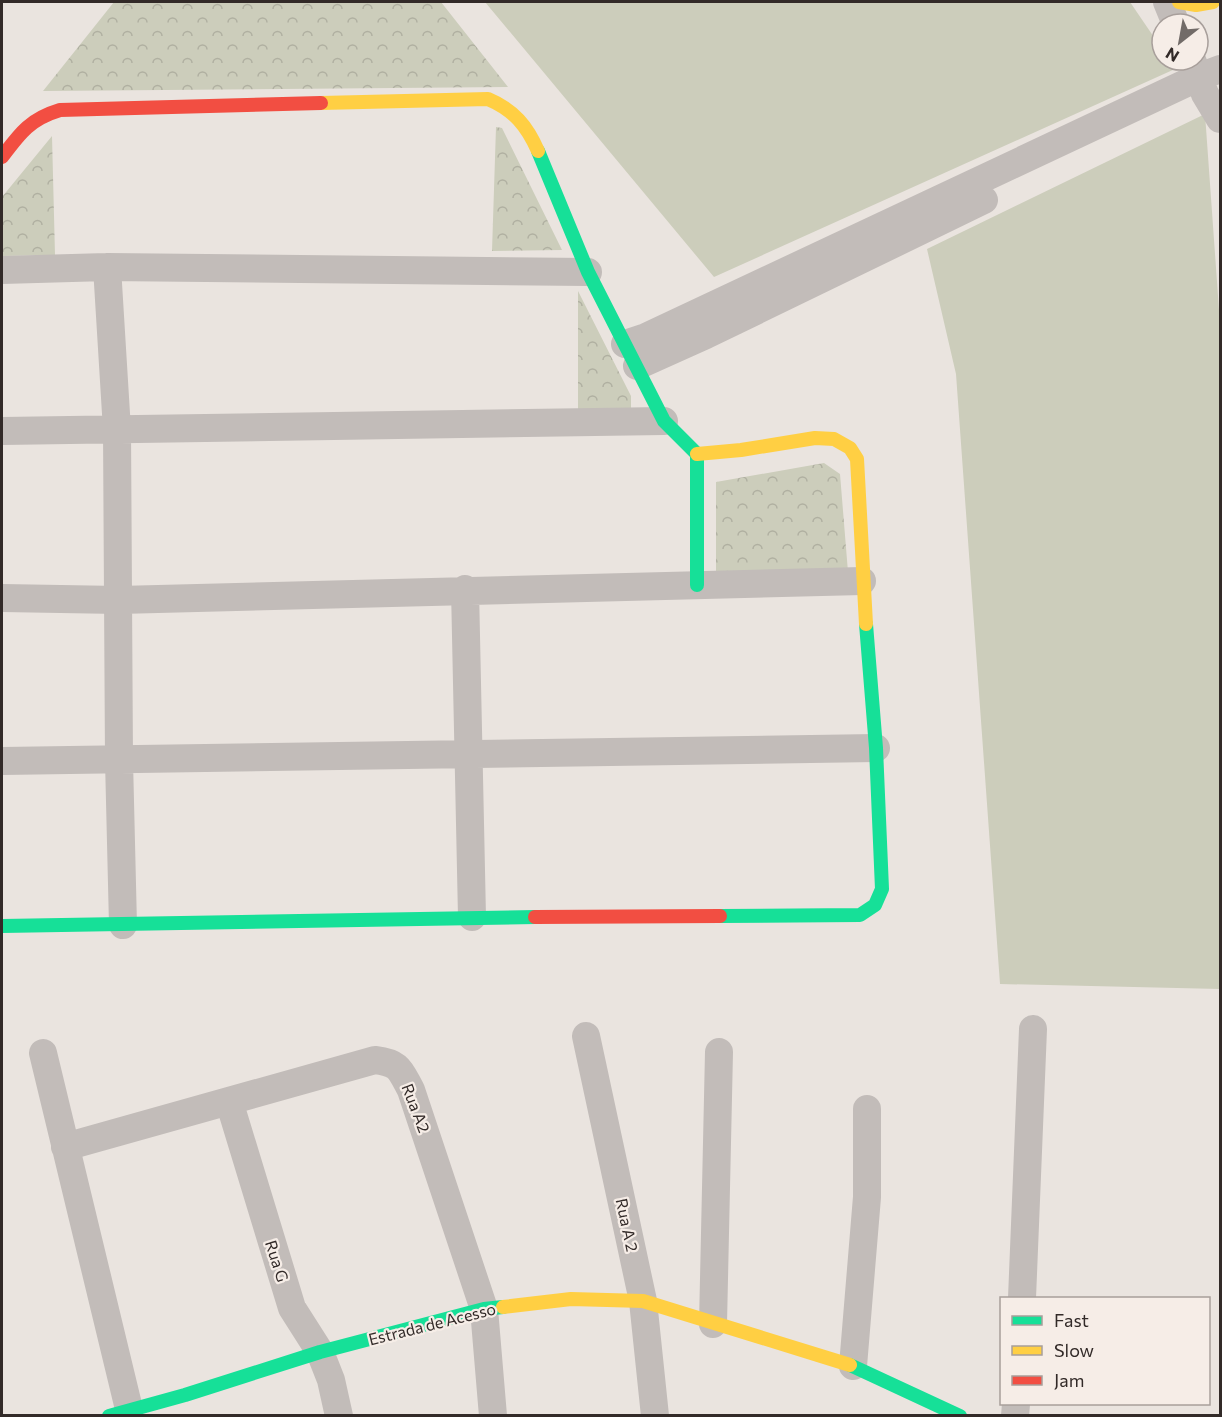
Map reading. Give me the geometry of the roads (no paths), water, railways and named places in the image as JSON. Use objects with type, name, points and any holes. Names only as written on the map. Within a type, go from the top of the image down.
[{"type":"street","points":[[1179,2],[1190,5],[1205,5],[1213,2]]},
{"type":"street","points":[[631,355],[646,337],[1207,77],[1221,120]]},
{"type":"street","points":[[2,157],[27,124],[42,114],[60,110],[488,99],[505,106],[522,120],[533,140],[588,272],[664,421],[696,454],[697,585]]},
{"type":"street","points":[[2,270],[108,267],[588,272]]},
{"type":"street","points":[[108,267],[117,430],[119,760],[123,925]]},
{"type":"street","points":[[2,431],[664,421]]},
{"type":"street","points":[[2,926],[472,917],[860,915],[874,904],[882,889],[876,748],[862,581],[857,459],[850,448],[834,439],[815,438],[741,450],[696,454]]},
{"type":"street","points":[[2,598],[118,600],[862,581]]},
{"type":"street","points":[[465,590],[472,917]]},
{"type":"street","points":[[2,761],[876,748]]},
{"type":"street","points":[[1022,1297],[1033,1029]]},
{"type":"street","name":"Rua A 2","points":[[586,1036],[643,1301],[655,1416]]},
{"type":"street","points":[[713,1324],[720,1052]]},
{"type":"street","points":[[43,1053],[65,1147],[119,1412]]},
{"type":"street","name":"Rua A2","points":[[65,1147],[375,1060],[391,1062],[400,1071],[411,1090],[484,1309],[493,1416]]},
{"type":"street","name":"Rua G","points":[[229,1101],[292,1308],[320,1352],[331,1380],[339,1416]]},
{"type":"street","points":[[853,1366],[867,1197],[867,1108]]},
{"type":"street","name":"Estrada de Acesso","points":[[119,1412],[186,1406],[320,1352],[484,1309],[570,1299],[643,1301],[853,1366],[960,1416]]}]
